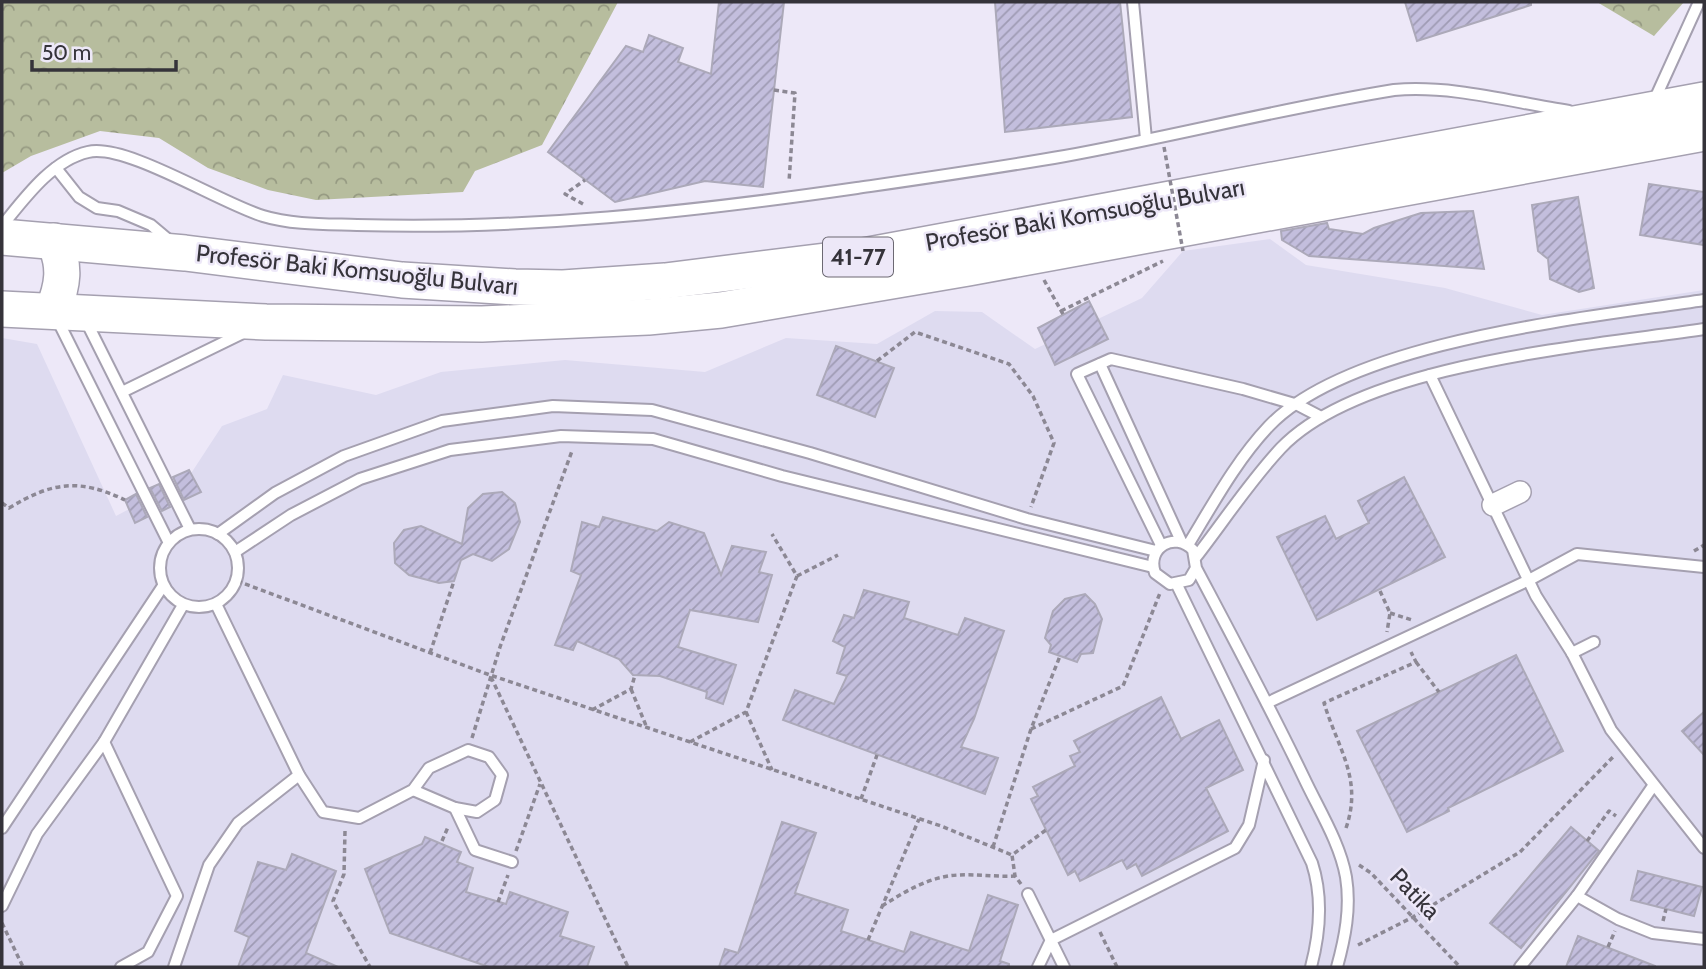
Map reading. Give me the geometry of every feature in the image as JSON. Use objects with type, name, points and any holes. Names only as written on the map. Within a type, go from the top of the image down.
[{"type":"highway","name":"Profesör Baki Komsuoğlu Bulvarı","points":[[2,237],[186,253],[463,285],[563,288],[719,276],[872,254],[1704,100]]},
{"type":"highway","name":"Profesör Baki Komsuoğlu Bulvarı","points":[[2,309],[266,322],[482,324],[648,317],[776,302],[1704,133]]},
{"type":"highway","points":[[54,241],[63,268],[62,281],[67,311]]},
{"type":"street","points":[[1493,505],[1520,492]]},
{"type":"lane","points":[[1133,2],[1146,139]]},
{"type":"lane","points":[[1650,110],[1699,2]]},
{"type":"lane","points":[[2,226],[56,168],[75,156],[91,151],[116,152],[268,218],[420,227],[606,218],[788,198],[1038,160],[1365,95],[1423,88],[1610,118]]},
{"type":"lane","points":[[56,168],[79,197],[97,208],[118,211],[151,225],[186,253]]},
{"type":"lane","points":[[1185,543],[1230,475],[1270,425],[1318,391],[1378,364],[1507,330],[1704,300]]},
{"type":"lane","points":[[67,311],[122,392],[190,529]]},
{"type":"lane","points":[[67,311],[168,541]]},
{"type":"lane","points":[[122,392],[266,322]]},
{"type":"lane","points":[[235,552],[291,515],[360,479],[450,450],[576,436],[653,439],[782,476],[1153,567],[1164,582],[1177,585],[1189,580],[1196,562],[1282,447],[1337,407],[1430,376],[1505,359],[1704,328]]},
{"type":"lane","points":[[1153,567],[1158,548],[1077,374],[1111,359],[1243,388],[1298,405],[1321,417]]},
{"type":"lane","points":[[1100,363],[1185,543],[1339,852],[1346,877],[1348,904],[1337,967]]},
{"type":"lane","points":[[1430,376],[1529,580],[1572,653],[1622,748],[1704,848]]},
{"type":"lane","points":[[218,534],[275,493],[344,456],[442,421],[553,406],[652,410],[810,453],[1027,519],[1158,548],[1171,541],[1185,543]]},
{"type":"lane","points":[[190,529],[218,534],[235,552],[239,565],[237,581],[232,591],[216,604],[196,608],[183,605],[163,586],[160,562],[168,541],[190,529]]},
{"type":"lane","points":[[1267,703],[1577,555],[1704,567]]},
{"type":"lane","points":[[1177,585],[1264,760],[1318,882],[1318,931],[1311,967]]},
{"type":"lane","points":[[2,828],[163,586]]},
{"type":"lane","points":[[216,604],[299,775],[323,812],[359,818],[413,790],[429,768],[468,750],[489,757],[502,775],[495,800],[477,812],[455,808],[413,790]]},
{"type":"lane","points":[[2,906],[37,834],[104,742],[183,605]]},
{"type":"lane","points":[[1572,653],[1594,642]]},
{"type":"lane","points":[[104,742],[177,896],[148,952],[121,967]]},
{"type":"lane","points":[[1038,967],[1051,940],[1236,848],[1249,825],[1264,760]]},
{"type":"lane","points":[[174,967],[209,865],[238,823],[299,775]]},
{"type":"lane","points":[[1520,967],[1577,895],[1653,786]]},
{"type":"lane","points":[[455,808],[475,850],[512,862]]},
{"type":"lane","points":[[1028,894],[1064,967]]},
{"type":"lane","points":[[1577,895],[1618,919],[1653,933],[1704,939]]},
{"type":"path","points":[[774,90],[795,93],[788,198]]},
{"type":"path","points":[[1031,257],[1062,314],[1183,251],[1164,147]]},
{"type":"path","points":[[585,180],[565,194],[606,218]]},
{"type":"path","points":[[877,361],[915,332],[1009,364],[1033,396],[1054,443],[1027,519]]},
{"type":"path","points":[[468,750],[490,675],[576,436]]},
{"type":"path","points":[[2,503],[9,508],[39,490],[85,486],[96,486],[125,500]]},
{"type":"path","points":[[772,534],[797,576]]},
{"type":"path","points":[[690,742],[746,712],[797,576],[838,555]]},
{"type":"path","points":[[237,581],[490,675],[861,799],[1012,855]]},
{"type":"path","points":[[430,653],[454,581]]},
{"type":"path","points":[[1031,729],[1123,686],[1164,582]]},
{"type":"path","points":[[1380,591],[1390,613],[1384,648]]},
{"type":"path","points":[[1405,639],[1416,662],[1439,692]]},
{"type":"path","points":[[993,847],[1031,729],[1060,656]]},
{"type":"path","points":[[1339,852],[1352,809],[1352,775],[1324,703],[1416,662]]},
{"type":"path","points":[[490,675],[628,967]]},
{"type":"path","points":[[635,675],[631,689],[647,728]]},
{"type":"path","points":[[592,709],[631,689]]},
{"type":"path","points":[[746,712],[772,770]]},
{"type":"path","points":[[1340,954],[1413,917],[1520,852],[1622,748]]},
{"type":"path","points":[[861,799],[877,755]]},
{"type":"path","points":[[498,902],[540,784]]},
{"type":"path","points":[[1587,841],[1609,811],[1627,824]]},
{"type":"path","points":[[344,816],[344,874],[333,901],[370,967]]},
{"type":"path","points":[[868,940],[919,819]]},
{"type":"path","points":[[1012,855],[1046,830]]},
{"type":"path","name":"Patika","points":[[1339,852],[1371,873],[1460,967]]},
{"type":"path","points":[[1012,855],[1015,876],[1028,894]]},
{"type":"path","points":[[883,906],[910,888],[934,879],[960,874],[1015,876]]},
{"type":"path","points":[[1093,917],[1117,967]]},
{"type":"path","points":[[2,923],[23,967]]},
{"type":"shaded area","points":[[1270,239],[1306,265],[1445,288],[1542,315],[1704,290],[1704,967],[2,967],[2,338],[37,344],[116,516],[188,478],[222,426],[267,409],[283,375],[376,395],[441,372],[565,360],[705,372],[786,338],[877,344],[935,311],[982,312],[1035,349],[1142,298],[1183,251]]},
{"type":"green space","points":[[2,2],[618,2],[542,145],[475,171],[463,192],[316,200],[268,190],[208,168],[159,138],[100,131],[31,156],[2,173]]},
{"type":"green space","points":[[1597,2],[1684,2],[1654,36]]},
{"type":"building","points":[[719,2],[784,2],[763,187],[705,181],[615,202],[548,152],[626,46],[643,52],[649,35],[683,48],[678,62],[711,74]]},
{"type":"building","points":[[995,2],[1120,2],[1132,117],[1005,132]]},
{"type":"building","points":[[1405,2],[1531,2],[1531,5],[1417,41]]},
{"type":"building","points":[[1649,184],[1704,192],[1704,245],[1640,235]]},
{"type":"building","points":[[1578,197],[1594,288],[1579,292],[1550,279],[1548,259],[1538,251],[1532,205]]},
{"type":"building","points":[[1473,211],[1484,269],[1309,256],[1282,240],[1281,231],[1327,223],[1329,229],[1363,234],[1421,213]]},
{"type":"building","points":[[1089,301],[1108,339],[1055,365],[1038,328]]},
{"type":"building","points":[[836,346],[894,368],[875,417],[817,395]]},
{"type":"building","points":[[189,470],[201,492],[184,500],[173,477]]},
{"type":"building","points":[[1404,477],[1445,557],[1317,620],[1277,537],[1325,516],[1336,539],[1369,523],[1358,501]]},
{"type":"building","points":[[159,484],[170,507],[162,511],[150,488]]},
{"type":"building","points":[[502,492],[515,503],[520,522],[509,549],[492,561],[473,554],[461,560],[454,581],[439,583],[409,575],[395,563],[394,543],[404,530],[421,526],[462,544],[468,508],[483,494]]},
{"type":"building","points":[[136,494],[147,517],[135,523],[125,500]]},
{"type":"building","points":[[603,517],[657,531],[669,522],[704,533],[721,575],[732,546],[766,552],[759,572],[772,575],[758,622],[690,610],[678,647],[736,665],[723,704],[706,698],[707,692],[660,676],[633,675],[619,659],[577,641],[573,650],[555,645],[581,575],[571,571],[582,522],[599,527]]},
{"type":"building","points":[[864,590],[909,602],[904,618],[958,635],[965,618],[1004,631],[974,719],[961,747],[998,758],[985,794],[783,720],[795,690],[834,704],[847,676],[837,673],[845,647],[833,641],[844,615],[854,618]]},
{"type":"building","points":[[1085,594],[1095,604],[1102,619],[1093,653],[1081,654],[1077,662],[1049,652],[1051,645],[1045,638],[1053,611],[1065,599]]},
{"type":"building","points":[[1516,655],[1563,751],[1448,808],[1449,811],[1407,832],[1357,731]]},
{"type":"building","points":[[1161,697],[1181,739],[1219,720],[1243,770],[1206,788],[1228,831],[1142,876],[1136,864],[1127,869],[1122,860],[1080,881],[1075,871],[1068,875],[1031,799],[1038,796],[1033,787],[1075,766],[1070,756],[1080,752],[1074,741]]},
{"type":"building","points":[[1704,712],[1704,755],[1682,731]]},
{"type":"building","points":[[782,822],[816,833],[795,893],[848,910],[841,931],[904,952],[911,932],[969,951],[988,895],[1018,905],[1000,961],[1009,964],[1009,967],[719,967],[725,949],[738,953]]},
{"type":"building","points":[[1571,827],[1599,851],[1521,948],[1490,923]]},
{"type":"building","points":[[425,837],[461,852],[457,862],[473,868],[466,892],[506,904],[510,892],[568,912],[560,936],[594,947],[587,967],[489,967],[390,933],[365,869],[422,844]]},
{"type":"building","points":[[292,854],[336,871],[306,953],[338,967],[238,967],[249,937],[235,931],[258,862],[286,870]]},
{"type":"building","points":[[1638,871],[1702,887],[1694,916],[1631,900]]},
{"type":"building","points":[[1578,936],[1655,966],[1655,967],[1566,967]]}]
